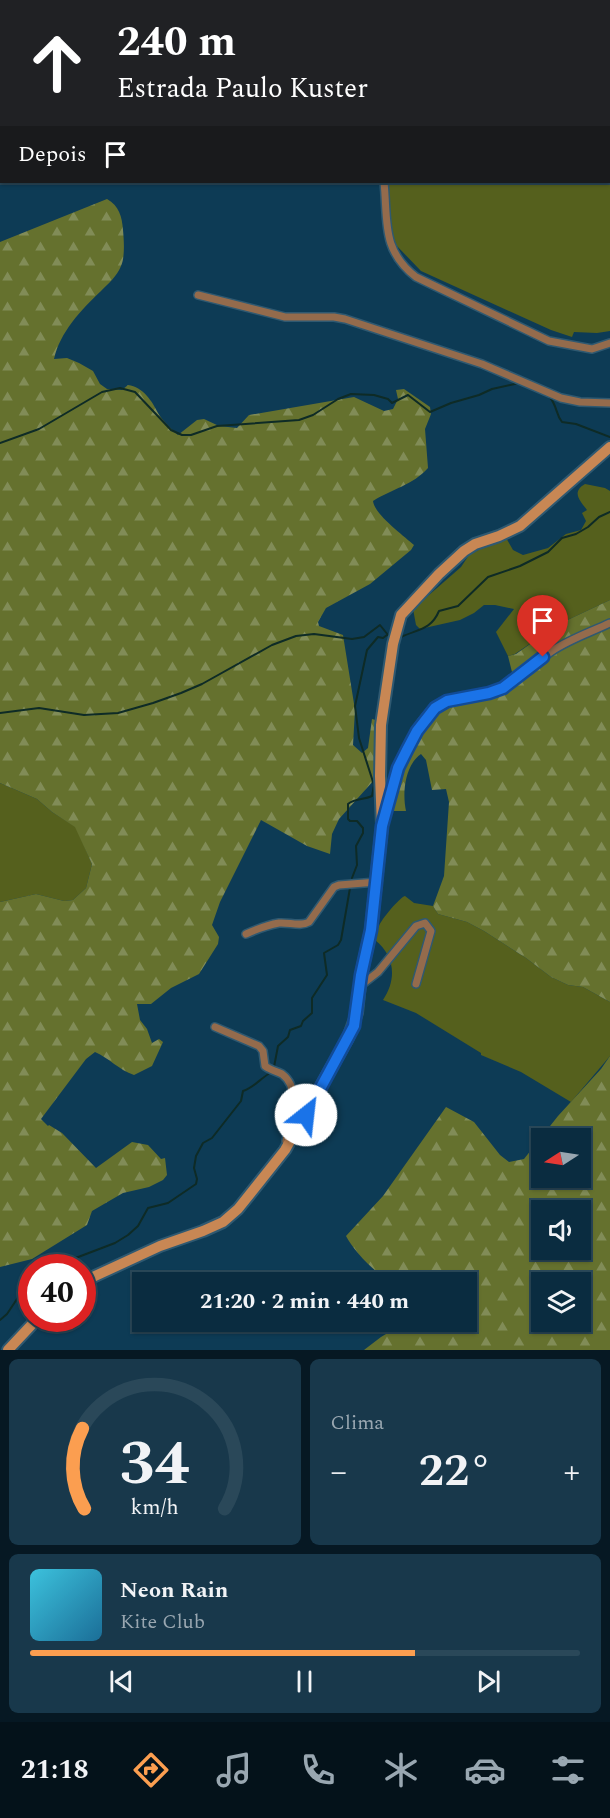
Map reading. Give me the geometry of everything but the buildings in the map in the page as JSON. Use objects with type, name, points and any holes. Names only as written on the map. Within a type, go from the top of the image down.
[{"type":"street","points":[[384,183],[388,237],[392,250],[405,269],[430,285],[549,341],[592,349],[610,343]]},
{"type":"street","points":[[198,295],[285,317],[334,317],[482,364],[561,398],[580,402],[610,403]]},
{"type":"street","points":[[96,1276],[160,1246],[203,1232],[222,1222],[238,1209],[285,1150],[354,1026],[377,882],[382,826],[381,725],[393,644],[401,615],[464,551],[475,544],[520,526],[610,447]]},
{"type":"street","points":[[382,826],[398,768],[417,731],[435,708],[447,701],[482,695],[503,688],[555,649],[610,623]]},
{"type":"street","points":[[246,934],[268,925],[305,924],[309,922],[334,887],[377,882]]},
{"type":"street","points":[[360,986],[378,972],[416,926],[425,923],[431,931],[416,984]]},
{"type":"street","points":[[215,1027],[259,1046],[263,1051],[265,1066],[281,1074],[287,1080],[294,1100],[285,1150]]},
{"type":"street","points":[[8,1350],[25,1332]]},
{"type":"green space","points":[[383,183],[610,183],[610,331],[574,332],[572,337],[551,330],[421,271],[395,244],[389,231]]},
{"type":"green space","points":[[107,199],[117,208],[122,220],[124,254],[122,263],[112,280],[72,322],[61,340],[54,359],[67,358],[79,363],[93,371],[100,384],[107,389],[122,390],[128,385],[138,389],[146,395],[162,419],[178,435],[197,420],[204,419],[219,426],[237,428],[249,415],[354,397],[384,411],[393,409],[398,399],[396,390],[404,389],[430,407],[431,414],[425,429],[428,468],[409,483],[373,501],[378,512],[414,545],[370,584],[326,608],[318,622],[319,626],[343,635],[355,710],[353,745],[362,753],[368,748],[372,719],[386,723],[375,779],[339,819],[332,834],[330,854],[307,846],[261,820],[220,902],[212,925],[219,937],[218,944],[199,974],[171,988],[151,1004],[137,1004],[140,1020],[147,1029],[152,1043],[159,1039],[163,1042],[152,1066],[134,1075],[95,1052],[86,1059],[41,1119],[48,1126],[62,1133],[96,1168],[132,1142],[148,1145],[161,1159],[165,1158],[167,1175],[163,1180],[149,1187],[123,1193],[92,1211],[87,1225],[40,1254],[18,1254],[18,1262],[0,1267],[0,902],[36,894],[64,901],[73,900],[86,888],[92,864],[75,827],[37,799],[0,783],[0,242]]},
{"type":"green space","points":[[585,484],[610,491],[610,600],[557,625],[515,654],[508,656],[496,632],[514,609],[484,605],[460,620],[420,629],[416,625],[413,609],[461,567],[469,555],[505,536],[513,550],[523,555],[548,548],[566,534],[581,530],[586,521],[582,513],[587,510],[578,497],[578,490]]},
{"type":"green space","points":[[610,600],[610,1002],[583,987],[568,985],[551,977],[526,958],[467,922],[438,914],[433,906],[444,876],[449,802],[446,789],[432,790],[426,760],[421,754],[408,772],[404,796],[406,811],[393,811],[390,804],[395,771],[427,713],[452,696],[503,684],[513,676],[508,656],[516,654],[557,625]]},
{"type":"green space","points":[[0,783],[37,799],[52,812],[76,827],[92,864],[86,888],[73,900],[64,901],[36,894],[0,902]]},
{"type":"green space","points":[[405,896],[414,903],[433,906],[438,914],[467,922],[526,958],[551,977],[568,985],[583,987],[610,1002],[610,1056],[571,1102],[521,1072],[481,1055],[416,1013],[383,1000],[390,984],[392,968],[387,953],[375,940],[383,919]]},
{"type":"green space","points":[[610,1056],[610,1350],[364,1350],[389,1332],[477,1332],[477,1272],[377,1272],[346,1236],[383,1196],[446,1107],[474,1122],[500,1155],[509,1162],[524,1159],[531,1150],[531,1188],[591,1188],[591,1128],[549,1128]]},
{"type":"waterway","points":[[0,443],[39,429],[102,392],[120,388],[135,392],[171,430],[182,435],[191,435],[217,426],[299,420],[351,394],[374,395],[388,399],[392,403],[408,395],[430,412],[492,389],[519,383]]},
{"type":"waterway","points":[[549,396],[562,422],[576,424],[610,437]]},
{"type":"waterway","points":[[401,637],[428,625],[439,611],[458,606],[488,577],[520,566],[548,552],[562,538],[576,534],[610,512]]},
{"type":"waterway","points":[[0,713],[39,708],[84,715],[118,713],[153,703],[202,684],[272,645],[296,636],[314,634],[352,639],[364,637],[380,625],[388,635]]},
{"type":"waterway","points":[[352,878],[357,865],[356,846],[363,833],[363,828],[357,821],[348,819],[348,804],[372,796],[374,785],[359,738],[355,706],[367,650],[378,637],[383,638],[387,635]]},
{"type":"waterway","points":[[274,1067],[278,1046],[288,1037],[290,1030],[301,1026],[312,1013],[312,998],[327,975],[324,953],[338,945],[341,940],[350,888]]},
{"type":"waterway","points":[[86,1254],[115,1243],[128,1235],[138,1226],[148,1208],[168,1203],[196,1184],[194,1168],[196,1156],[203,1143],[212,1138],[241,1101],[243,1091],[270,1073]]},
{"type":"waterway","points":[[0,1320],[18,1298]]},
{"type":"route","points":[[306,1115],[354,1026],[361,975],[371,930],[382,826],[398,768],[407,750],[417,731],[435,708],[447,701],[503,688],[543,657]]}]
